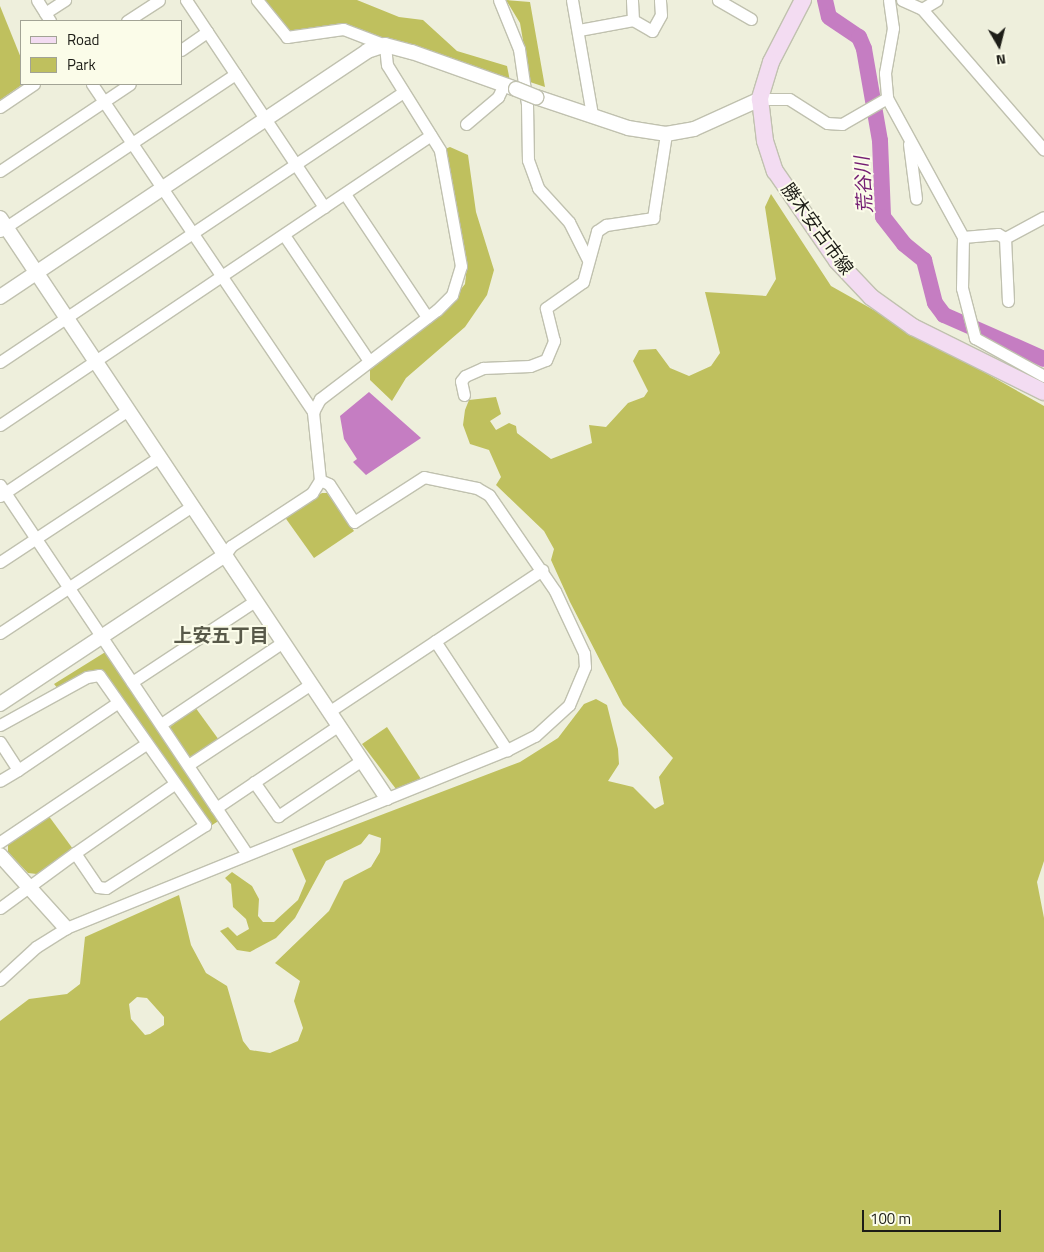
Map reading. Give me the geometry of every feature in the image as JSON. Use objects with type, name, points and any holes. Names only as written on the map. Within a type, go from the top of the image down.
[{"type":"main road","name":"勝木安古市線","points":[[803,0],[771,62],[760,100],[765,141],[775,171],[837,261],[871,297],[913,327],[1044,392]]},
{"type":"street","points":[[37,0],[48,17],[65,0]]},
{"type":"street","points":[[129,20],[159,0]]},
{"type":"street","points":[[186,0],[324,207]]},
{"type":"street","points":[[257,0],[287,37],[343,29],[628,128],[666,134],[694,129],[760,100],[789,99],[827,123],[842,124],[887,98]]},
{"type":"street","points":[[499,0],[519,49],[527,104],[528,160],[538,188],[569,222],[589,260]]},
{"type":"street","points":[[572,0],[579,30],[592,115]]},
{"type":"street","points":[[632,0],[633,20]]},
{"type":"street","points":[[579,30],[633,20],[652,31],[661,15],[660,0]]},
{"type":"street","points":[[718,0],[751,19]]},
{"type":"street","points":[[889,0],[893,28],[885,73],[887,98],[909,144],[924,161],[963,237],[966,264],[962,288],[975,338],[1044,376]]},
{"type":"street","points":[[902,0],[922,9],[1044,150]]},
{"type":"street","points":[[922,9],[937,0]]},
{"type":"street","points":[[182,49],[208,32]]},
{"type":"street","points":[[314,412],[320,399],[427,317],[452,295],[462,266],[446,168],[431,135],[387,64],[385,45]]},
{"type":"street","points":[[0,297],[367,50],[385,45]]},
{"type":"street","points":[[235,74],[132,143],[2,225],[96,361],[387,798]]},
{"type":"street","points":[[0,107],[33,85]]},
{"type":"street","points":[[0,704],[224,555],[231,546],[312,493],[320,480],[314,412],[93,85]]},
{"type":"street","points":[[0,171],[129,85]]},
{"type":"street","points":[[466,124],[510,86]]},
{"type":"street","points":[[0,362],[403,92]]},
{"type":"street","points":[[464,395],[461,381],[474,372],[546,360],[554,341],[546,308],[583,282],[597,231],[653,218],[666,134]]},
{"type":"street","points":[[0,425],[431,135]]},
{"type":"street","points":[[909,144],[916,199]]},
{"type":"street","points":[[345,194],[427,317]]},
{"type":"street","points":[[1005,238],[1044,217]]},
{"type":"street","points":[[963,237],[998,234],[1005,238]]},
{"type":"street","points":[[284,235],[369,362]]},
{"type":"street","points":[[1005,238],[1008,301]]},
{"type":"street","points":[[128,410],[2,491],[36,538],[247,854]]},
{"type":"street","points":[[0,562],[159,457]]},
{"type":"street","points":[[0,980],[36,947],[66,928],[507,750],[553,722],[568,706],[585,667],[580,644],[542,570],[512,525],[477,488],[424,478],[354,522],[329,484],[320,480]]},
{"type":"street","points":[[0,633],[192,506]]},
{"type":"street","points":[[330,711],[542,570]]},
{"type":"street","points":[[132,682],[255,601]]},
{"type":"street","points":[[435,641],[507,750]]},
{"type":"street","points":[[160,724],[283,642]]},
{"type":"street","points":[[0,725],[87,677],[99,675],[204,829],[106,888],[98,887],[76,853]]},
{"type":"street","points":[[188,765],[311,684]]},
{"type":"street","points":[[0,781],[117,703]]},
{"type":"street","points":[[216,808],[339,725]]},
{"type":"street","points":[[0,742],[18,770]]},
{"type":"street","points":[[0,842],[146,744]]},
{"type":"street","points":[[254,782],[278,816],[362,760]]},
{"type":"street","points":[[0,908],[27,886],[173,785]]},
{"type":"street","points":[[0,855],[66,928]]},
{"type":"green space","points":[[263,0],[357,0],[399,17],[423,20],[457,51],[507,66],[511,86],[343,25],[288,34]]},
{"type":"green space","points":[[506,0],[530,2],[545,87],[530,82],[520,23]]},
{"type":"green space","points":[[0,6],[20,56],[20,85],[22,85],[0,100]]},
{"type":"green space","points":[[450,147],[468,155],[476,212],[494,270],[487,295],[465,327],[406,378],[392,401],[370,380],[370,370],[440,316],[465,284],[467,265],[445,149]]},
{"type":"green space","points":[[771,194],[831,286],[1044,406],[1044,861],[1037,882],[1044,918],[1044,1252],[0,1252],[0,1021],[29,999],[67,994],[80,984],[85,937],[179,895],[191,945],[206,973],[227,986],[243,1041],[250,1050],[270,1053],[298,1041],[303,1028],[294,1001],[300,981],[275,963],[329,911],[344,881],[371,867],[380,852],[381,838],[369,834],[361,844],[326,861],[295,918],[276,938],[250,952],[237,950],[220,931],[228,927],[237,936],[249,929],[246,919],[233,907],[231,884],[225,878],[232,872],[252,886],[259,899],[258,916],[263,922],[274,922],[298,900],[306,881],[292,849],[520,762],[558,738],[584,704],[596,699],[607,705],[618,749],[619,764],[608,781],[633,787],[655,809],[664,804],[659,777],[673,758],[623,705],[570,602],[551,560],[554,549],[544,531],[496,485],[501,477],[489,450],[470,444],[463,425],[465,410],[469,400],[496,397],[501,414],[490,421],[496,430],[509,423],[516,426],[517,433],[551,459],[592,443],[589,425],[606,427],[628,403],[644,397],[648,391],[633,361],[639,350],[656,349],[670,368],[689,376],[711,366],[720,353],[705,292],[766,296],[776,279],[765,207]],"holes":[[[137,997],[147,998],[164,1017],[164,1025],[145,1035],[131,1019],[129,1004]]]},
{"type":"green space","points":[[322,493],[327,493],[354,531],[314,558],[284,516]]},
{"type":"green space","points":[[107,651],[220,820],[209,827],[102,673],[59,690],[54,684]]},
{"type":"green space","points":[[195,707],[219,740],[193,757],[187,756],[169,728]]},
{"type":"green space","points":[[387,727],[421,779],[396,789],[362,744]]},
{"type":"green space","points":[[48,815],[73,849],[37,874],[28,873],[8,852],[8,843]]},
{"type":"shaded area","points":[[369,392],[421,438],[366,475],[353,462],[357,459],[344,439],[340,416]]},
{"type":"waterway","name":"荒谷川","points":[[825,0],[829,17],[859,37],[864,49],[880,141],[883,217],[904,244],[924,260],[935,303],[944,315],[1044,359]]},
{"type":"district","name":"上安五丁目","points":[[221,635]]}]
